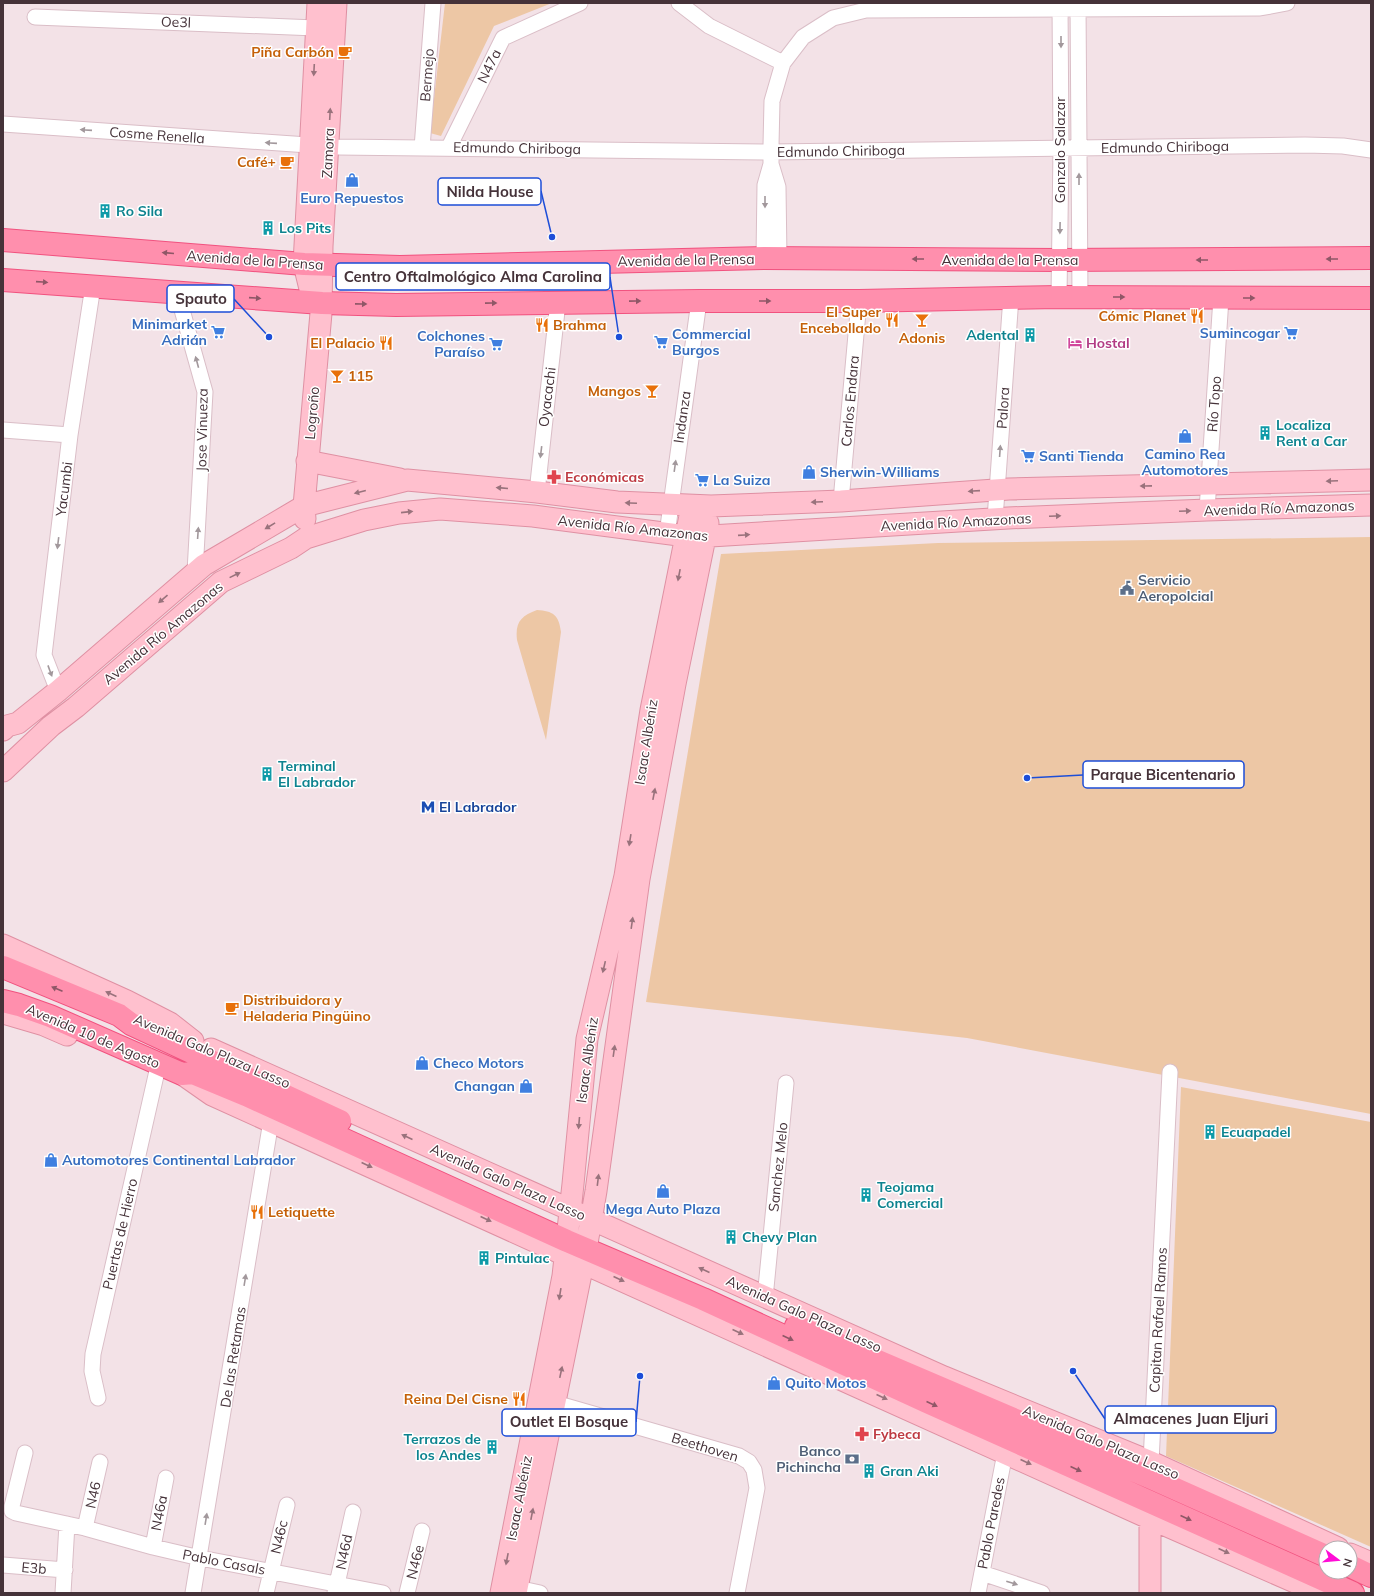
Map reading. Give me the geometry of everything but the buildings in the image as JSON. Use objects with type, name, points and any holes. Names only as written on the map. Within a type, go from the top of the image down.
[{"type":"main road","name":"Zamora","points":[[318,3],[316,28],[319,146]]},
{"type":"main road","name":"Zamora","points":[[316,298],[313,264],[319,146],[336,3]]},
{"type":"main road","name":"Avenida de la Prensa","points":[[3,240],[313,264],[400,267],[772,258],[1069,260],[1371,258]]},
{"type":"main road","points":[[3,280],[177,292],[316,298],[396,305],[558,302],[859,301],[1011,297],[1371,298]]},
{"type":"main road","name":"Logroño","points":[[306,538],[304,506],[316,298]]},
{"type":"main road","points":[[307,461],[407,480]]},
{"type":"main road","name":"Avenida Río Amazonas","points":[[11,726],[58,691],[195,572],[304,506],[407,480],[537,492],[618,502],[702,506],[841,501],[997,490],[1371,480]]},
{"type":"main road","name":"Avenida Río Amazonas","points":[[3,771],[51,726],[76,707],[222,582],[291,548],[306,538],[364,520],[399,513],[440,509],[533,516],[686,536],[995,519],[1371,505]]},
{"type":"main road","name":"Isaac Albéniz","points":[[509,1590],[558,1304],[577,1238],[587,1039],[632,878],[675,684],[686,536],[702,506]]},
{"type":"main road","points":[[3,786],[52,735],[76,707]]},
{"type":"main road","name":"Isaac Albéniz","points":[[509,1590],[555,1403],[577,1238],[632,878]]},
{"type":"main road","points":[[3,945],[164,1020],[193,1041]]},
{"type":"main road","name":"Avenida 10 de Agosto","points":[[3,967],[119,1015]]},
{"type":"main road","points":[[4,1005],[44,1025],[212,1095]]},
{"type":"main road","name":"Avenida 10 de Agosto","points":[[4,1005],[50,1016],[182,1074]]},
{"type":"main road","name":"Avenida Galo Plaza Lasso","points":[[119,1015],[130,1024],[1320,1593]]},
{"type":"main road","name":"Avenida Galo Plaza Lasso","points":[[119,1015],[133,1016],[193,1041],[577,1238],[1005,1453],[1353,1593]]},
{"type":"main road","name":"Avenida Galo Plaza Lasso","points":[[182,1074],[193,1073],[577,1238],[765,1298],[1151,1470],[1318,1552]]},
{"type":"main road","name":"Avenida Galo Plaza Lasso","points":[[182,1074],[212,1095],[271,1121],[577,1238],[1151,1470],[1319,1540]]},
{"type":"main road","name":"Capitan Rafael Ramos","points":[[1150,1593],[1151,1470]]},
{"type":"main road","points":[[1358,1557],[1371,1563]]},
{"type":"main road","points":[[1358,1570],[1371,1576]]},
{"type":"street","name":"Bermejo","points":[[422,148],[433,3]]},
{"type":"street","name":"N47a","points":[[449,147],[503,38],[580,3]]},
{"type":"street","points":[[679,3],[709,26],[783,63]]},
{"type":"street","points":[[772,258],[778,187],[771,158],[772,101],[783,63],[803,37],[833,18],[866,10],[1060,6],[1260,8],[1287,3]]},
{"type":"street","name":"Gonzalo Salazar","points":[[1060,6],[1061,148],[1069,260],[1069,297]]},
{"type":"street","name":"Gonzalo Salazar","points":[[1069,297],[1069,260],[1079,148],[1078,6]]},
{"type":"street","name":"Oe3l","points":[[35,17],[316,28]]},
{"type":"street","name":"Cosme Renella","points":[[3,124],[319,146]]},
{"type":"street","name":"Edmundo Chiriboga","points":[[319,146],[422,148],[449,147],[771,158],[1061,148],[1305,145],[1343,146],[1371,150]]},
{"type":"street","name":"Yacumbi","points":[[58,691],[44,655],[70,435],[93,286]]},
{"type":"street","name":"Jose Vinueza","points":[[177,292],[205,392],[195,572]]},
{"type":"street","name":"Palora","points":[[995,519],[1011,297]]},
{"type":"street","name":"Río Topo","points":[[1207,510],[1221,298]]},
{"type":"street","name":"Indanza","points":[[686,536],[670,504],[699,301]]},
{"type":"street","name":"Carlos Endara","points":[[841,501],[859,301]]},
{"type":"street","name":"Oyacachi","points":[[537,492],[558,302]]},
{"type":"street","points":[[3,430],[70,435]]},
{"type":"street","name":"Puertas de Hierro","points":[[98,1398],[92,1371],[93,1354],[157,1071]]},
{"type":"street","name":"Capitan Rafael Ramos","points":[[1151,1470],[1170,1072]]},
{"type":"street","name":"Sanchez Melo","points":[[765,1298],[786,1083]]},
{"type":"street","name":"De las Retamas","points":[[193,1593],[271,1121]]},
{"type":"street","name":"Beethoven","points":[[555,1403],[739,1456],[749,1462],[754,1470],[757,1488],[737,1593]]},
{"type":"street","name":"Pablo Casals","points":[[25,1453],[12,1506],[12,1511],[16,1513],[85,1528],[153,1547],[200,1558],[271,1571],[336,1588],[383,1593]]},
{"type":"street","name":"Pablo Paredes","points":[[978,1593],[1005,1453]]},
{"type":"street","name":"N46","points":[[85,1528],[100,1462]]},
{"type":"street","name":"N46a","points":[[153,1547],[166,1478]]},
{"type":"street","name":"N46c","points":[[266,1593],[287,1505]]},
{"type":"street","name":"N46d","points":[[336,1588],[353,1512]]},
{"type":"street","points":[[63,1593],[68,1524]]},
{"type":"street","name":"N46e","points":[[407,1593],[422,1531]]},
{"type":"street","name":"E3b","points":[[3,1565],[65,1570]]},
{"type":"street","points":[[982,1573],[1042,1593]]},
{"type":"street","points":[[509,1590],[540,1593]]},
{"type":"shaded area","points":[[445,3],[552,3],[494,26],[441,136],[430,133]]},
{"type":"shaded area","points":[[1371,537],[1371,1114],[967,1038],[646,1002],[721,554],[938,543]]},
{"type":"shaded area","points":[[537,610],[547,611],[554,615],[559,622],[561,632],[546,740],[517,640],[517,629],[520,620]]},
{"type":"shaded area","points":[[1181,1087],[1371,1122],[1371,1547],[1166,1456]]},
{"type":"place","name":"Piña Carbón","points":[[345,52]]},
{"type":"place","name":"Café+","points":[[287,162]]},
{"type":"place","name":"Euro Repuestos","points":[[352,180]]},
{"type":"place","name":"Ro Sila","points":[[105,211]]},
{"type":"place","name":"Los Pits","points":[[268,228]]},
{"type":"place","name":"Nilda House","points":[[552,237]]},
{"type":"place","name":"Cómic Planet","points":[[1197,316]]},
{"type":"place","name":"El Super Encebollado","points":[[892,320]]},
{"type":"place","name":"Adonis","points":[[922,320]]},
{"type":"place","name":"Brahma","points":[[542,325]]},
{"type":"place","name":"Minimarket Adrián","points":[[218,332]]},
{"type":"place","name":"Sumincogar","points":[[1291,333]]},
{"type":"place","name":"Adental","points":[[1030,335]]},
{"type":"place","name":"Spauto","points":[[269,337]]},
{"type":"place","name":"Centro Oftalmológico Alma Carolina","points":[[619,337]]},
{"type":"place","name":"Commercial Burgos","points":[[661,342]]},
{"type":"place","name":"El Palacio","points":[[386,343]]},
{"type":"place","name":"Hostal","points":[[1075,343]]},
{"type":"place","name":"Colchones Paraíso","points":[[496,344]]},
{"type":"place","name":"115","points":[[337,376]]},
{"type":"place","name":"Mangos","points":[[652,391]]},
{"type":"place","name":"Localiza Rent a Car","points":[[1265,433]]},
{"type":"place","name":"Camino Rea Automotores","points":[[1185,436]]},
{"type":"place","name":"Santi Tienda","points":[[1028,456]]},
{"type":"place","name":"Sherwin-Williams","points":[[809,472]]},
{"type":"place","name":"Económicas","points":[[554,477]]},
{"type":"place","name":"La Suiza","points":[[702,480]]},
{"type":"place","name":"Servicio Aeropolcial","points":[[1127,588]]},
{"type":"place","name":"Terminal El Labrador","points":[[267,774]]},
{"type":"place","name":"Parque Bicentenario","points":[[1027,778]]},
{"type":"place","name":"El Labrador","points":[[428,807]]},
{"type":"place","name":"Distribuidora y Heladeria Pingüino","points":[[232,1008]]},
{"type":"place","name":"Checo Motors","points":[[422,1063]]},
{"type":"place","name":"Changan","points":[[526,1086]]},
{"type":"place","name":"Ecuapadel","points":[[1210,1132]]},
{"type":"place","name":"Automotores Continental Labrador","points":[[51,1160]]},
{"type":"place","name":"Mega Auto Plaza","points":[[663,1191]]},
{"type":"place","name":"Teojama Comercial","points":[[866,1195]]},
{"type":"place","name":"Letiquette","points":[[257,1212]]},
{"type":"place","name":"Chevy Plan","points":[[731,1237]]},
{"type":"place","name":"Pintulac","points":[[484,1258]]},
{"type":"place","name":"Almacenes Juan Eljuri","points":[[1073,1371]]},
{"type":"place","name":"Outlet El Bosque","points":[[640,1376]]},
{"type":"place","name":"Quito Motos","points":[[774,1383]]},
{"type":"place","name":"Reina Del Cisne","points":[[519,1399]]},
{"type":"place","name":"Fybeca","points":[[862,1434]]},
{"type":"place","name":"Terrazos de los Andes","points":[[492,1447]]},
{"type":"place","name":"Banco Pichincha","points":[[852,1459]]},
{"type":"place","name":"Gran Aki","points":[[869,1471]]}]
